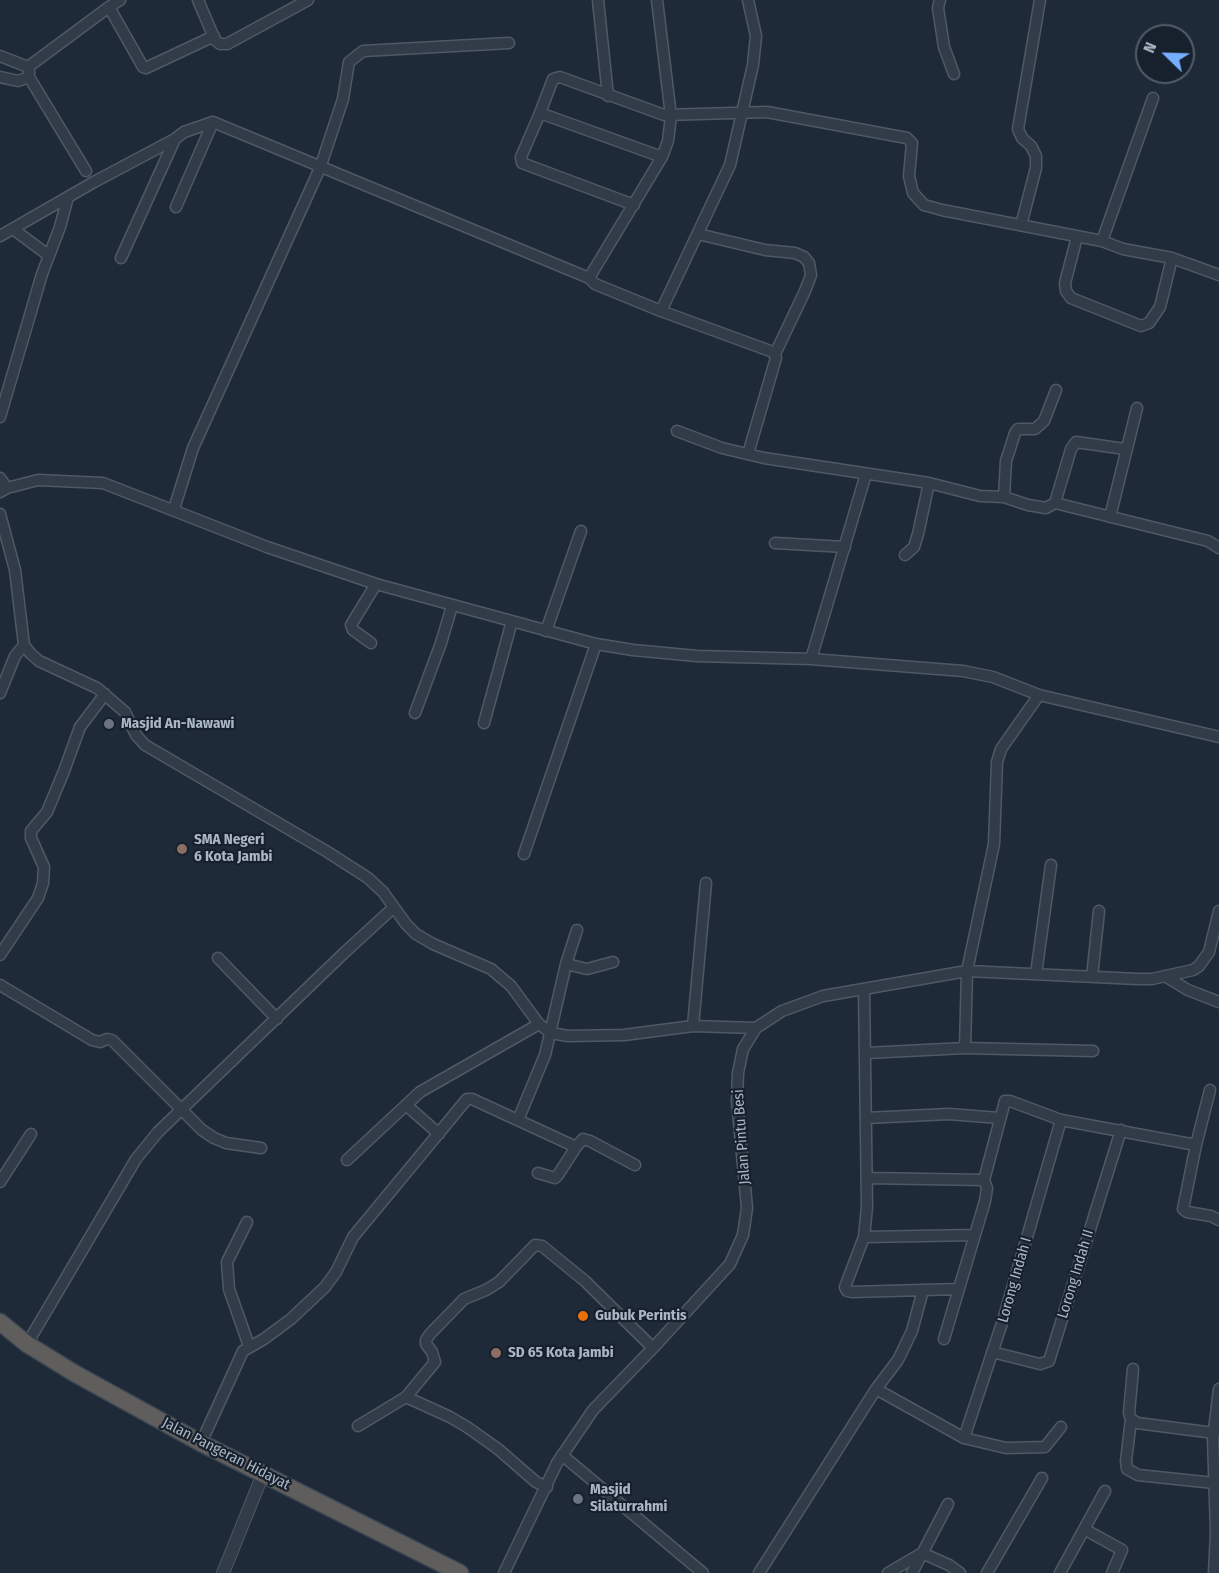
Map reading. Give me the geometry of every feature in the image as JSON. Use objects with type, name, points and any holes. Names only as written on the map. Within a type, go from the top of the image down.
[{"type":"highway","name":"Jalan Pangeran Hidayat","points":[[0,1322],[27,1344],[74,1373],[201,1443],[460,1573]]},
{"type":"street","points":[[0,77],[18,81],[120,0]]},
{"type":"street","points":[[198,0],[220,44],[227,44],[292,4],[308,0]]},
{"type":"street","points":[[598,0],[608,96]]},
{"type":"street","points":[[589,278],[662,157],[668,141],[671,116],[657,0]]},
{"type":"street","points":[[661,311],[730,165],[753,65],[756,36],[748,0]]},
{"type":"street","points":[[940,0],[944,47],[954,74]]},
{"type":"street","points":[[1021,225],[1036,168],[1036,156],[1018,129],[1040,0]]},
{"type":"street","points":[[109,7],[143,67],[146,68],[214,36]]},
{"type":"street","points":[[174,509],[193,448],[320,168],[343,99],[349,62],[363,51],[509,43]]},
{"type":"street","points":[[0,56],[29,72],[87,171]]},
{"type":"street","points":[[634,205],[522,163],[521,157],[553,79],[558,77],[650,112],[671,116],[743,112],[780,114],[907,138],[912,143],[909,176],[912,193],[924,205],[1102,241],[1123,249],[1172,258],[1219,275]]},
{"type":"street","points":[[1102,241],[1153,98]]},
{"type":"street","points":[[540,113],[662,157]]},
{"type":"street","points":[[176,207],[213,122]]},
{"type":"street","points":[[0,236],[184,132],[213,122],[589,278],[595,284],[775,354]]},
{"type":"street","points":[[121,258],[175,139]]},
{"type":"street","points":[[0,417],[48,255],[60,227],[68,198]]},
{"type":"street","points":[[13,228],[48,255]]},
{"type":"street","points":[[698,234],[765,249],[795,253],[804,257],[809,263],[811,275],[806,291],[775,354],[776,358],[748,454]]},
{"type":"street","points":[[1077,237],[1065,283],[1066,291],[1071,298],[1141,326],[1149,323],[1160,307],[1172,258]]},
{"type":"street","points":[[1004,496],[1006,461],[1015,433],[1018,429],[1035,429],[1044,422],[1056,390]]},
{"type":"street","points":[[1110,517],[1137,408]]},
{"type":"street","points":[[677,431],[722,448],[748,454],[929,483],[980,495],[1004,496],[1038,507],[1046,507],[1055,503],[1208,541],[1219,548]]},
{"type":"street","points":[[1055,503],[1071,449],[1076,442],[1125,449]]},
{"type":"street","points":[[811,659],[866,474]]},
{"type":"street","points":[[0,478],[4,490],[38,480],[103,483],[267,547],[376,584],[596,644],[697,656],[811,659],[963,671],[993,677],[1039,695],[1219,737]]},
{"type":"street","points":[[905,555],[914,547],[916,541],[929,483]]},
{"type":"street","points":[[0,514],[15,570],[24,645],[30,653],[39,661],[105,694],[125,712],[136,735],[145,745],[359,872],[383,892],[406,924],[425,939],[491,969],[512,986],[539,1024],[551,1033],[568,1036],[624,1035],[693,1026],[756,1028]]},
{"type":"street","points":[[546,631],[581,531]]},
{"type":"street","points":[[776,543],[845,547]]},
{"type":"street","points":[[371,643],[353,630],[351,625],[376,584]]},
{"type":"street","points":[[415,713],[452,606]]},
{"type":"street","points":[[484,723],[512,621]]},
{"type":"street","points":[[524,854],[596,644]]},
{"type":"street","points":[[0,693],[15,656],[24,645]]},
{"type":"street","points":[[0,955],[38,898],[43,883],[44,867],[31,838],[31,831],[46,812],[80,727],[105,694]]},
{"type":"street","points":[[966,1048],[967,971],[995,837],[997,762],[1001,748],[1039,695]]},
{"type":"street","points":[[1036,974],[1051,866]]},
{"type":"street","points":[[693,1026],[706,883]]},
{"type":"street","points":[[27,1344],[136,1159],[158,1132],[393,908]]},
{"type":"street","points":[[1092,977],[1100,911]]},
{"type":"street","name":"Jalan Pintu Besi","points":[[504,1573],[562,1455],[593,1410],[730,1264],[742,1234],[747,1208],[737,1101],[738,1073],[743,1049],[756,1028],[782,1011],[823,996],[967,971],[1137,979],[1193,970],[1199,966],[1209,952],[1219,911]]},
{"type":"street","points":[[518,1120],[536,1079],[551,1033],[566,964],[577,930]]},
{"type":"street","points":[[218,958],[277,1019]]},
{"type":"street","points":[[566,964],[587,969],[613,962]]},
{"type":"street","points":[[1165,976],[1188,990],[1219,1002]]},
{"type":"street","points":[[0,985],[92,1040],[100,1042],[107,1039],[112,1040],[202,1131],[226,1143],[261,1148]]},
{"type":"street","points":[[864,989],[867,1178],[864,1237],[845,1287],[847,1291],[852,1292],[959,1289]]},
{"type":"street","points":[[347,1160],[420,1092],[539,1024]]},
{"type":"street","points":[[866,1053],[966,1048],[1094,1051]]},
{"type":"street","points":[[1210,1090],[1183,1209],[1219,1220]]},
{"type":"street","points":[[201,1443],[239,1357],[249,1346],[264,1339],[291,1319],[325,1287],[336,1272],[353,1237],[465,1101],[470,1098],[576,1147]]},
{"type":"street","points":[[944,1339],[975,1235],[987,1188],[984,1180],[999,1118],[1007,1100],[1061,1120],[1196,1145]]},
{"type":"street","points":[[406,1105],[439,1134]]},
{"type":"street","points":[[866,1118],[948,1114],[999,1118]]},
{"type":"street","name":"Lorong Indah I","points":[[964,1438],[992,1353],[1061,1120]]},
{"type":"street","name":"Lorong Indah II","points":[[992,1353],[1040,1364],[1049,1361],[1121,1130]]},
{"type":"street","points":[[0,1182],[31,1134]]},
{"type":"street","points":[[538,1173],[555,1178],[580,1141],[586,1139],[635,1165]]},
{"type":"street","points":[[867,1178],[984,1180]]},
{"type":"street","points":[[247,1222],[227,1262],[229,1289],[249,1346]]},
{"type":"street","points":[[864,1237],[975,1235]]},
{"type":"street","points":[[358,1426],[406,1397],[435,1362],[426,1344],[430,1334],[464,1299],[486,1290],[499,1281],[535,1245],[542,1246],[585,1281],[653,1348]]},
{"type":"street","points":[[759,1573],[876,1389],[898,1360],[917,1314],[923,1290]]},
{"type":"street","points":[[1133,1369],[1127,1469],[1138,1475],[1214,1483]]},
{"type":"street","points":[[876,1389],[964,1438],[1006,1448],[1045,1447],[1060,1427]]},
{"type":"street","points":[[1214,1573],[1216,1532],[1214,1483],[1217,1471],[1214,1433],[1219,1389]]},
{"type":"street","points":[[406,1397],[467,1427],[498,1449],[536,1482],[547,1487]]},
{"type":"street","points":[[1131,1419],[1137,1423],[1214,1433]]},
{"type":"street","points":[[562,1455],[703,1573]]},
{"type":"street","points":[[223,1573],[263,1474]]},
{"type":"street","points":[[987,1573],[1042,1478]]},
{"type":"street","points":[[1060,1573],[1105,1491]]},
{"type":"street","points":[[912,1573],[948,1504]]},
{"type":"street","points":[[1084,1529],[1122,1550],[1112,1573]]},
{"type":"street","points":[[888,1573],[922,1553]]},
{"type":"street","points":[[922,1553],[949,1565],[960,1573]]},
{"type":"place","name":"Masjid An-Nawawi","points":[[109,724]]},
{"type":"place","name":"SMA Negeri 6 Kota Jambi","points":[[182,849]]},
{"type":"place","name":"Gubuk Perintis","points":[[583,1316]]},
{"type":"place","name":"SD 65 Kota Jambi","points":[[496,1353]]},
{"type":"place","name":"Masjid Silaturrahmi","points":[[578,1499]]}]
